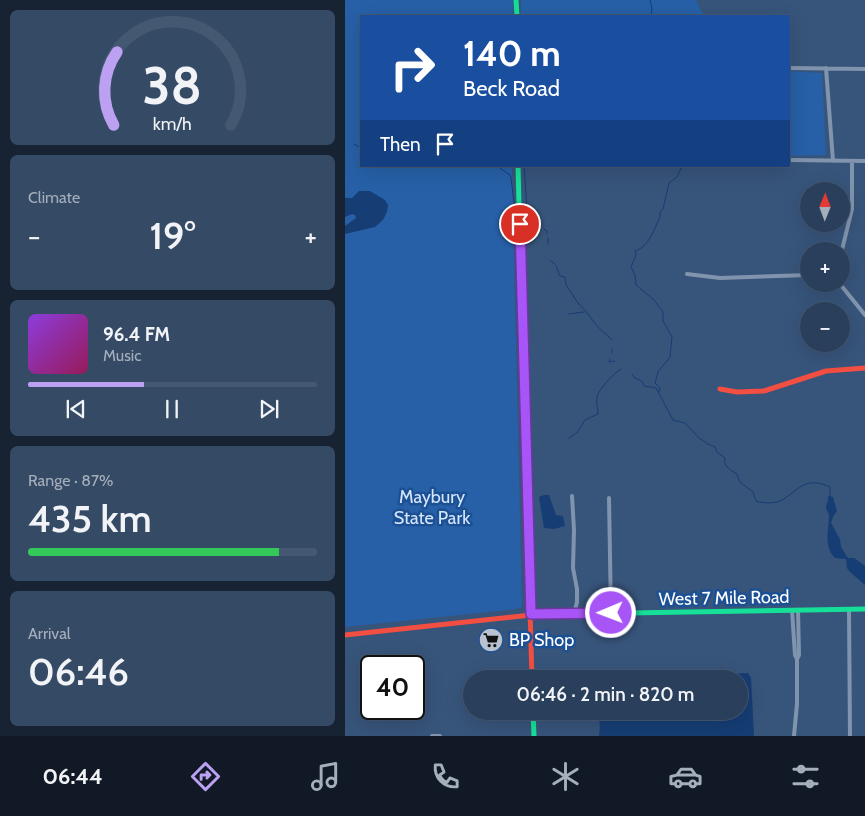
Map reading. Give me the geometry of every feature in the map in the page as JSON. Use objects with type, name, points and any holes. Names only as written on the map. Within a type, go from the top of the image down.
[{"type":"street","points":[[517,0],[517,15]]},
{"type":"street","points":[[790,68],[865,68]]},
{"type":"street","points":[[826,68],[833,161]]},
{"type":"street","points":[[790,160],[865,161]]},
{"type":"street","points":[[844,242],[852,209],[852,161]]},
{"type":"street","points":[[518,167],[532,670]]},
{"type":"street","points":[[687,274],[733,278],[800,275]]},
{"type":"street","points":[[846,292],[865,316]]},
{"type":"street","points":[[720,389],[759,393],[775,390],[825,372],[865,368]]},
{"type":"street","points":[[572,496],[574,530],[573,568],[577,595],[574,614]]},
{"type":"street","points":[[609,498],[611,613]]},
{"type":"street","name":"West 7 Mile Road","points":[[345,635],[531,614],[865,608]]},
{"type":"street","points":[[849,609],[850,736]]},
{"type":"street","points":[[793,736],[797,704],[797,660],[799,654],[795,610]]},
{"type":"street","points":[[533,720],[533,736]]},
{"type":"street","points":[[432,736],[441,736]]},
{"type":"green space","name":"Maybury State Park","points":[[345,0],[513,0],[513,15],[360,15],[360,167],[512,167],[522,607],[345,627]]},
{"type":"green space","points":[[521,0],[696,0],[704,15],[521,15]]},
{"type":"green space","points":[[790,71],[822,73],[826,155],[790,156]]},
{"type":"shaded area","points":[[359,191],[370,191],[385,200],[388,205],[387,212],[383,220],[375,227],[345,234],[345,226],[356,218],[352,214],[345,217],[345,198],[352,198]]},
{"type":"shaded area","points":[[549,495],[556,515],[563,516],[565,526],[554,529],[544,528],[539,497]]},
{"type":"shaded area","points":[[828,496],[833,497],[837,511],[831,523],[848,558],[854,558],[865,566],[865,585],[847,568],[846,559],[835,558],[831,553],[827,538],[829,515],[826,508]]},
{"type":"shaded area","points":[[748,673],[751,678],[754,736],[599,736],[599,720],[748,720]]},
{"type":"waterway","points":[[650,0],[651,15]]},
{"type":"waterway","points":[[354,144],[360,147]]},
{"type":"waterway","points":[[498,167],[510,175],[515,210],[518,342]]},
{"type":"waterway","points":[[524,167],[527,209],[541,225]]},
{"type":"waterway","points":[[659,392],[660,388],[655,383],[658,372],[670,357],[672,337],[663,321],[663,312],[654,300],[636,285],[635,275],[631,267],[636,255],[635,251],[647,242],[660,217],[669,183],[677,177],[682,167]]},
{"type":"waterway","points":[[544,229],[547,231],[547,234]]},
{"type":"waterway","points":[[548,238],[548,244]]},
{"type":"waterway","points":[[551,261],[555,264]]},
{"type":"waterway","points":[[556,266],[560,276],[565,277],[566,285],[578,303],[597,326],[612,340]]},
{"type":"waterway","points":[[569,314],[584,312]]},
{"type":"waterway","points":[[610,359],[609,362],[615,361]]},
{"type":"waterway","points":[[569,438],[577,433],[585,420],[598,414],[597,397],[600,390],[621,369]]},
{"type":"waterway","points":[[632,374],[635,378],[642,381],[644,386],[656,388],[673,420],[685,423],[699,438],[715,447],[717,452],[725,458],[727,467],[736,473],[740,482],[753,492],[756,501],[777,502],[802,486],[814,483],[830,487],[830,497]]},
{"type":"traffic: fast","points":[[516,0],[517,15]]},
{"type":"traffic: fast","points":[[518,167],[528,540]]},
{"type":"traffic: fast","points":[[568,614],[865,609]]},
{"type":"traffic: fast","points":[[533,720],[534,736]]},
{"type":"traffic: jam","points":[[720,389],[737,392],[764,391],[826,371],[865,368]]},
{"type":"traffic: jam","points":[[528,540],[532,670]]},
{"type":"traffic: jam","points":[[345,635],[531,615],[568,614]]},
{"type":"place","name":"BP Shop","points":[[491,640]]},
{"type":"route","points":[[520,224],[531,614],[611,613]]}]
